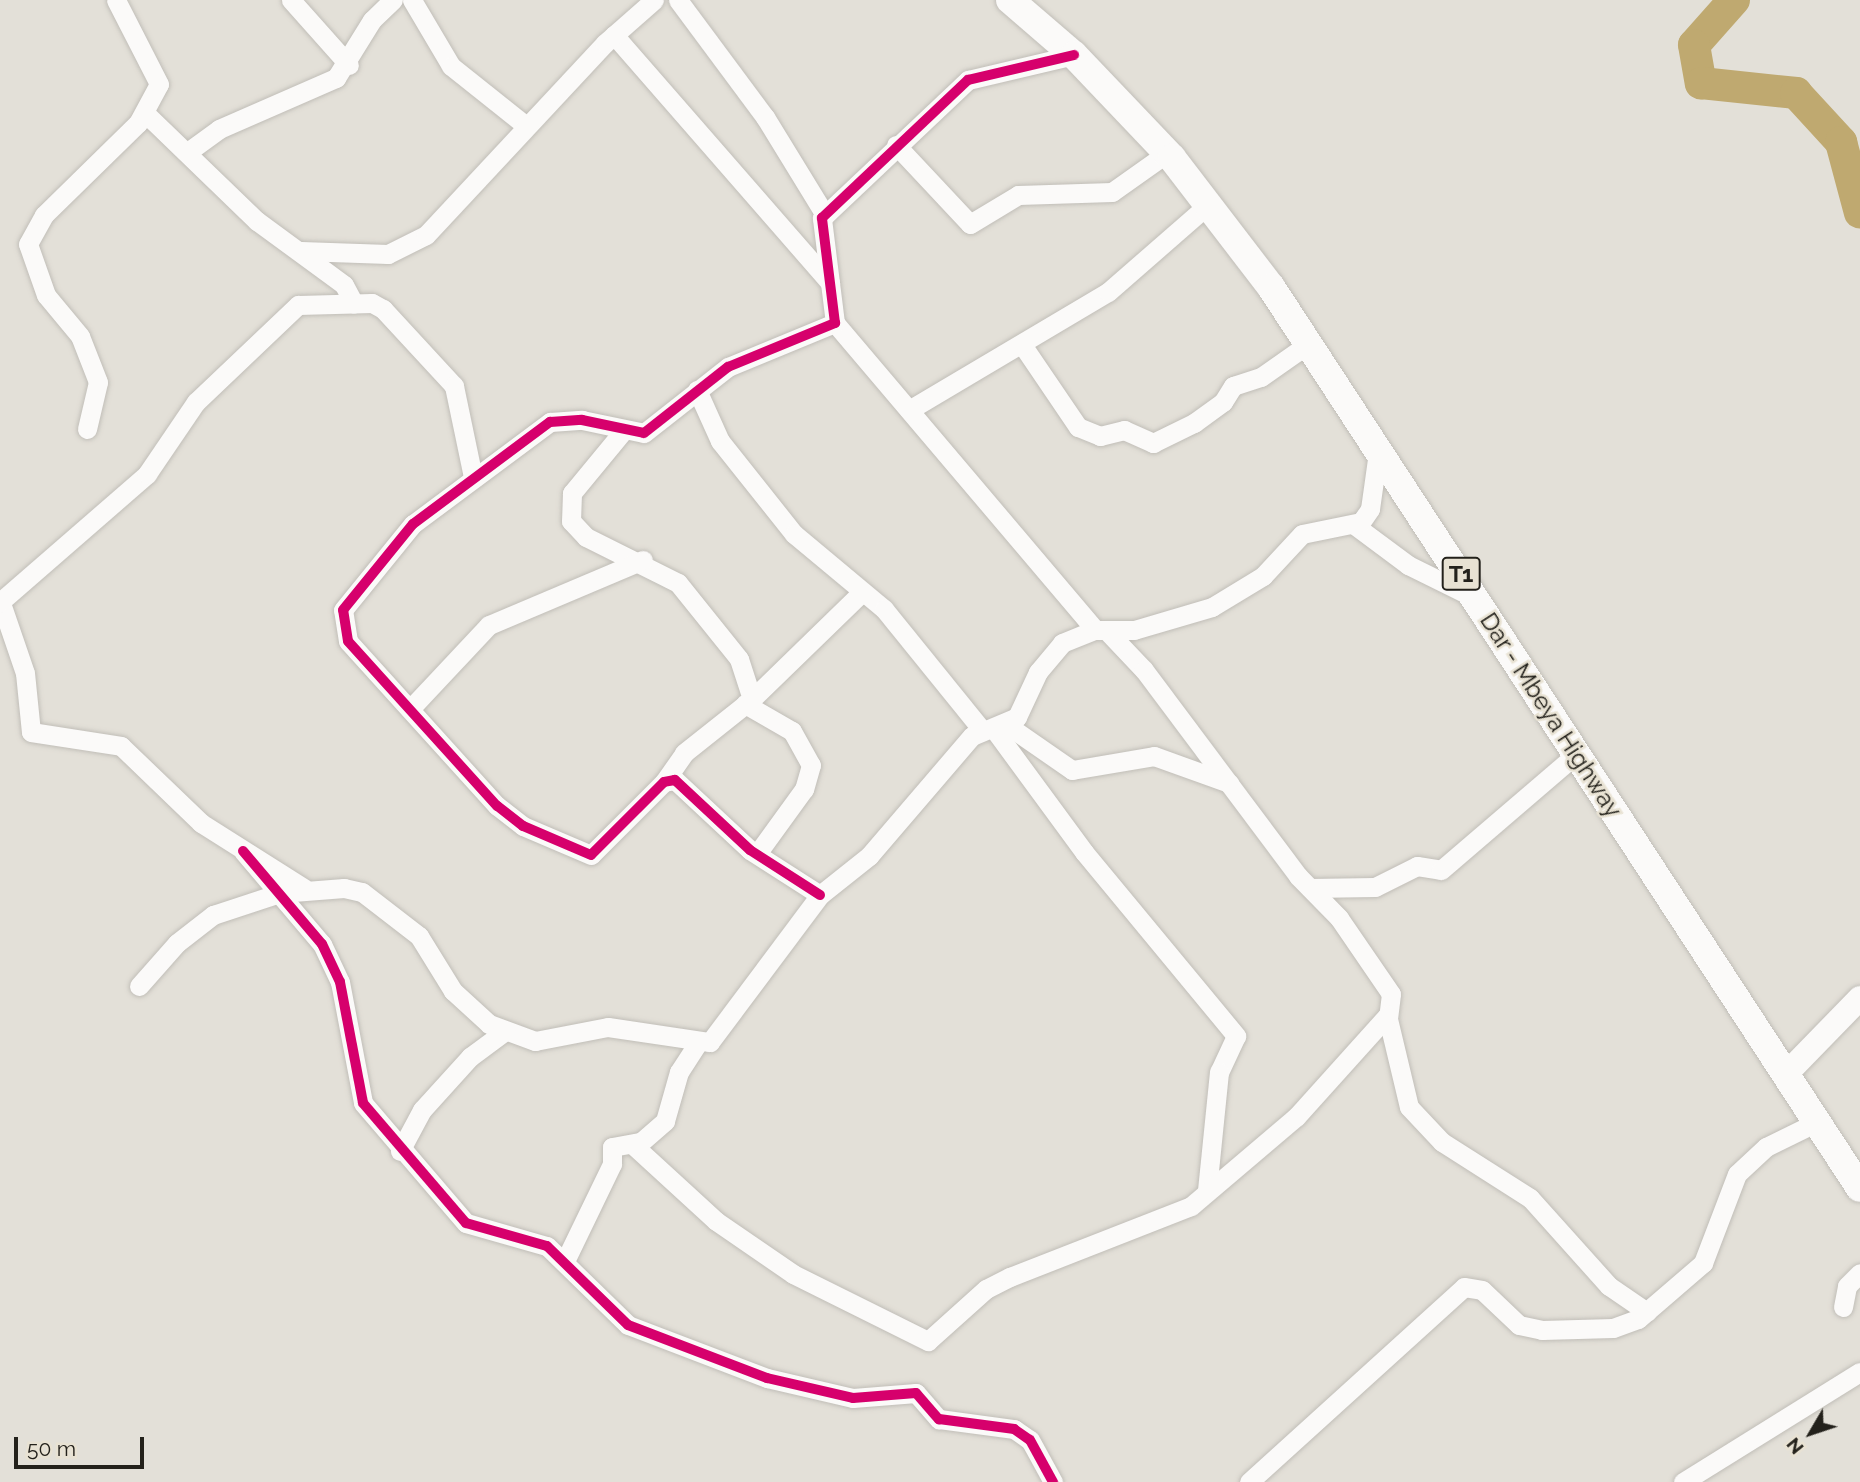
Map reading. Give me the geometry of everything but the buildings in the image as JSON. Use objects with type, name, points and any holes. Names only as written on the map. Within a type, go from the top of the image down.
[{"type":"highway","name":"Dar - Mbeya Highway","points":[[1010,0],[1074,55],[1167,153],[1209,204],[1308,344],[1476,598],[1575,755],[1788,1072],[1815,1123],[1860,1188]]},
{"type":"main road","points":[[1788,1072],[1860,998]]},
{"type":"street","points":[[88,429],[98,382],[80,336],[46,295],[28,244],[44,215],[145,113],[159,78],[116,0]]},
{"type":"street","points":[[291,0],[349,65]]},
{"type":"street","points":[[189,151],[219,129],[335,78],[349,65],[372,20],[393,0]]},
{"type":"street","points":[[412,0],[451,66],[526,125]]},
{"type":"street","points":[[301,251],[370,256],[411,246],[458,205],[526,125],[614,35],[654,0]]},
{"type":"street","points":[[678,0],[765,117],[825,215]]},
{"type":"street","points":[[614,35],[830,283]]},
{"type":"street","points":[[1074,55],[976,74],[896,145],[825,215],[819,232],[835,323],[1100,630],[1229,783],[1310,888],[1339,918],[1391,994],[1388,1015],[1409,1107],[1442,1142],[1530,1198],[1609,1286],[1647,1312]]},
{"type":"street","points":[[145,113],[189,151],[257,221],[344,285],[354,304]]},
{"type":"street","points":[[896,145],[970,224],[1018,195],[1112,192],[1167,153]]},
{"type":"street","points":[[909,410],[1023,346],[1108,292],[1209,204]]},
{"type":"street","points":[[304,888],[201,823],[121,746],[32,732],[25,673],[0,601],[146,474],[196,402],[293,307],[354,304],[383,309],[451,381],[473,477]]},
{"type":"street","points":[[835,323],[738,362],[697,390],[644,433],[553,421],[473,477],[413,524],[343,610],[348,641],[508,817],[581,855],[596,853],[664,782],[684,753],[748,701],[862,592]]},
{"type":"street","points":[[1023,346],[1078,428],[1100,436],[1124,430],[1153,443],[1194,423],[1233,386],[1261,377],[1308,344]]},
{"type":"street","points":[[697,390],[720,441],[794,534],[903,631],[994,727],[1084,852],[1236,1036],[1219,1072],[1207,1190]]},
{"type":"street","points":[[624,430],[585,472],[568,510],[586,537],[643,560],[690,595],[739,659],[748,701],[792,731],[811,765],[804,789],[757,854]]},
{"type":"street","points":[[566,1259],[612,1164],[612,1147],[632,1143],[665,1121],[679,1072],[698,1043],[724,1030],[820,895],[869,856],[994,727],[1045,661],[1065,641],[1100,630],[1134,630],[1212,607],[1263,576],[1302,534],[1353,524],[1370,509],[1378,452]]},
{"type":"street","points":[[1353,524],[1408,565],[1476,598]]},
{"type":"street","points":[[411,709],[489,625],[572,588],[614,578],[643,560]]},
{"type":"street","points":[[994,727],[1072,770],[1154,756],[1229,783]]},
{"type":"street","points":[[1310,888],[1375,887],[1417,866],[1441,870],[1575,755]]},
{"type":"street","points":[[664,782],[679,782],[757,854],[820,895]]},
{"type":"street","points":[[243,851],[322,944],[340,982],[363,1103],[400,1151],[466,1223],[547,1246],[566,1259],[628,1325],[802,1389],[853,1398],[916,1393],[939,1419],[999,1423],[1030,1440],[1053,1482]]},
{"type":"street","points":[[139,986],[200,923],[280,893],[304,888],[362,892],[419,936],[472,1013],[505,1031],[535,1041],[608,1027],[698,1043]]},
{"type":"street","points":[[632,1143],[716,1222],[793,1273],[928,1341],[986,1290],[1191,1206],[1296,1117],[1388,1015]]},
{"type":"street","points":[[400,1151],[422,1110],[470,1057],[505,1031]]},
{"type":"street","points":[[1249,1482],[1464,1287],[1482,1290],[1519,1325],[1542,1330],[1613,1328],[1647,1312],[1710,1254],[1737,1174],[1766,1147],[1815,1123]]},
{"type":"street","points":[[1843,1307],[1847,1286],[1860,1273]]},
{"type":"street","points":[[1683,1482],[1860,1372]]},
{"type":"waterway","points":[[1734,0],[1694,45],[1701,83],[1796,93],[1841,142],[1860,213]]},
{"type":"cycle path","points":[[820,895],[750,850],[675,780],[664,782],[591,855],[523,826],[497,806],[348,641],[343,610],[413,524],[550,422],[582,420],[644,433],[728,367],[835,323],[822,218],[968,80],[1074,55]]},
{"type":"cycle path","points":[[243,851],[322,944],[340,982],[363,1103],[466,1223],[547,1246],[628,1325],[767,1378],[853,1398],[916,1393],[939,1419],[1014,1429],[1030,1440],[1053,1482]]}]
